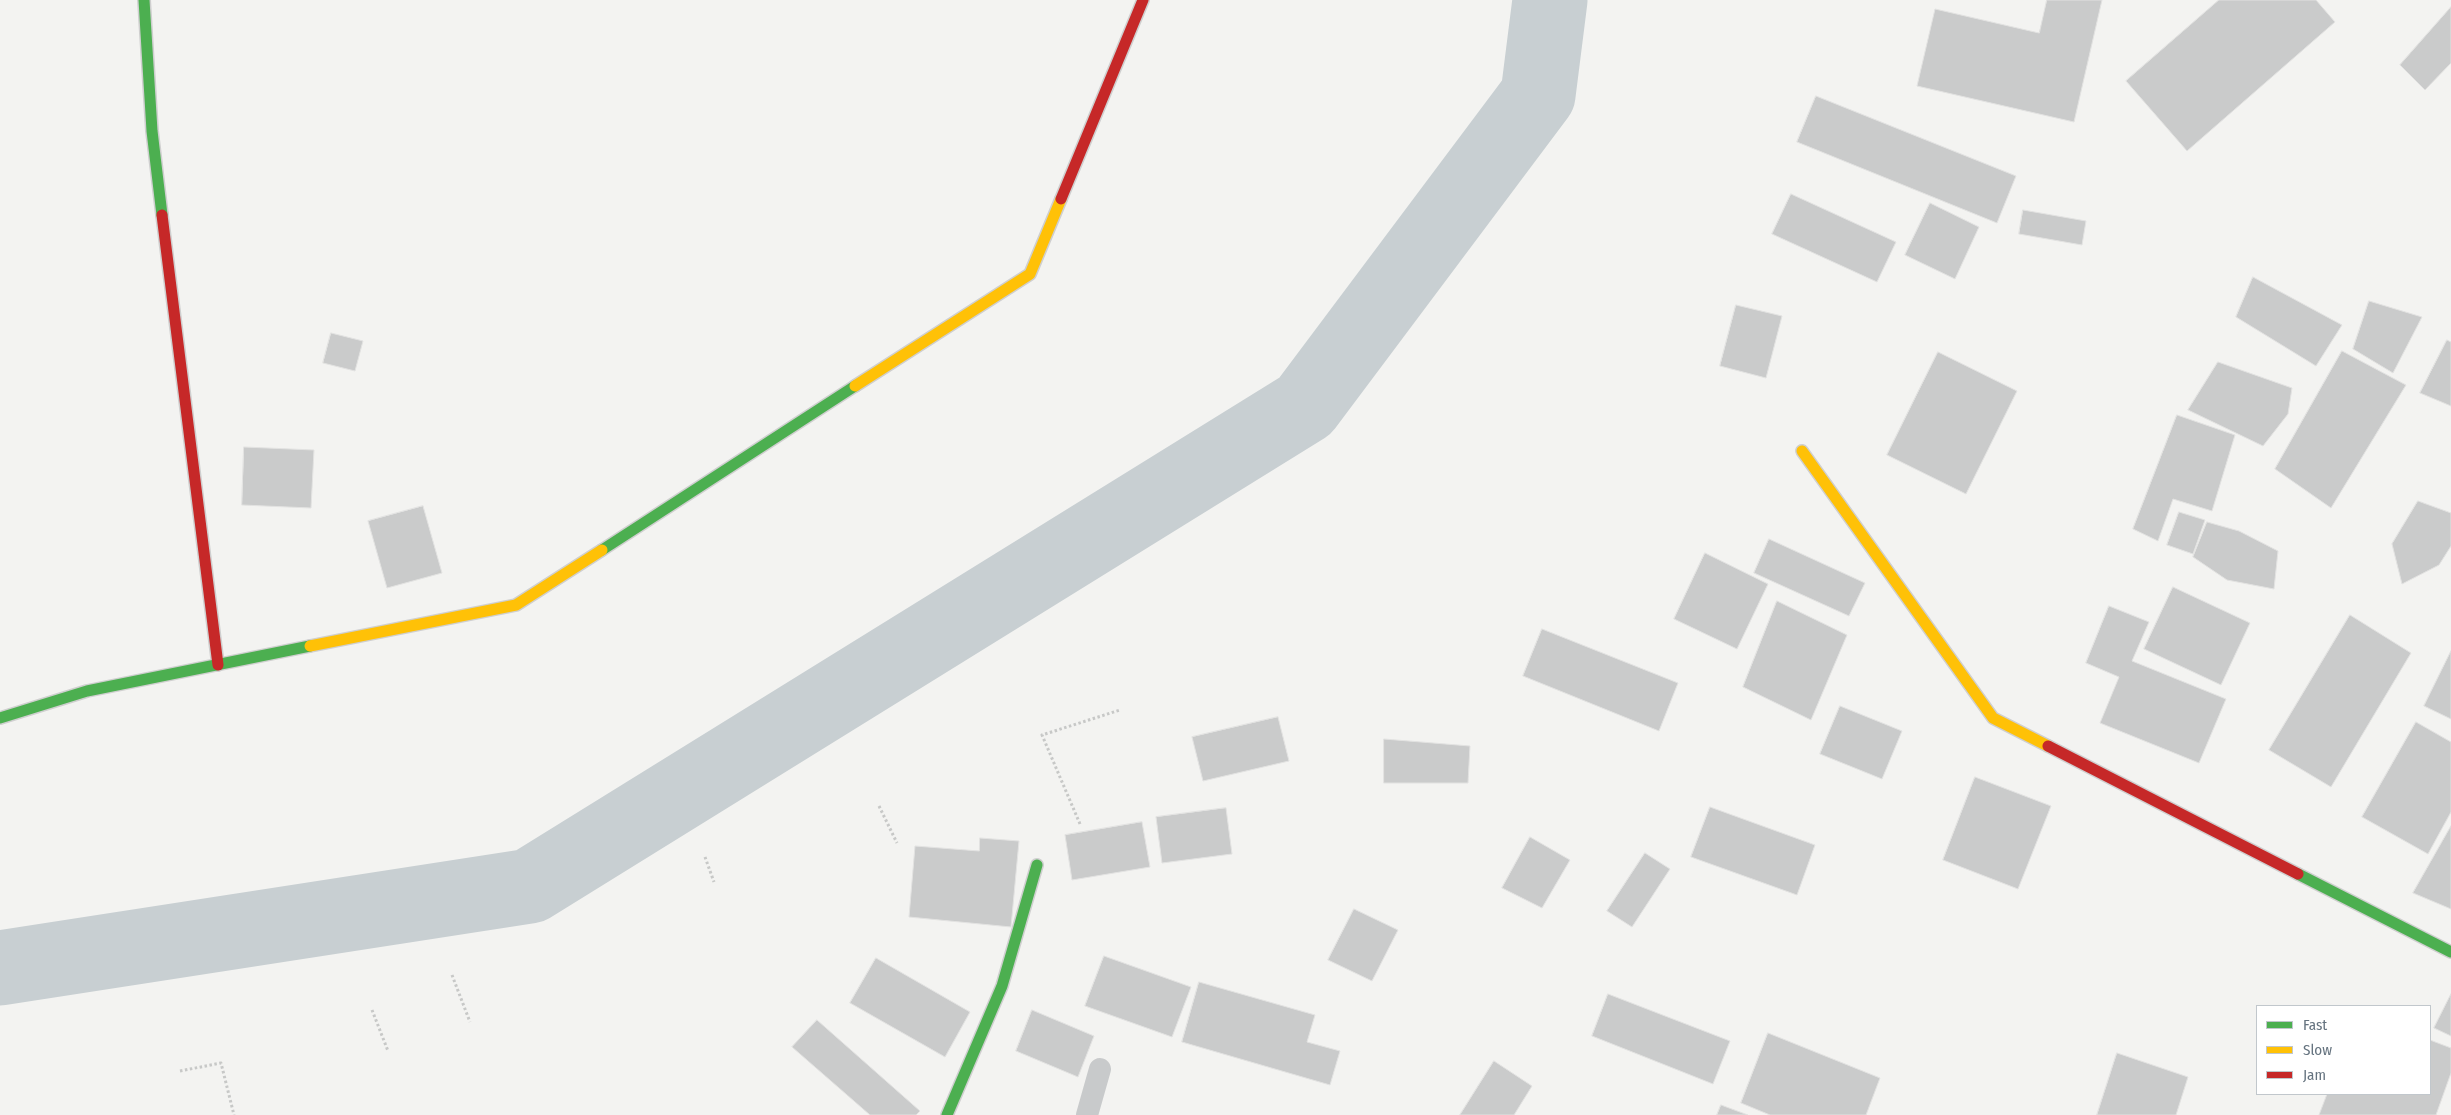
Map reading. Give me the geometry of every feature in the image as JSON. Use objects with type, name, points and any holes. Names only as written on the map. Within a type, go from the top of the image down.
[{"type":"street","points":[[144,0],[152,131],[218,665]]},
{"type":"street","points":[[0,718],[87,691],[516,605],[1030,274],[1143,0]]},
{"type":"street","points":[[1802,451],[1993,718],[2451,952]]},
{"type":"street","points":[[947,1115],[1002,986],[1037,864]]},
{"type":"lane","points":[[1087,1115],[1100,1069]]},
{"type":"path","points":[[1080,824],[1042,735],[1120,710]]},
{"type":"path","points":[[879,806],[897,843]]},
{"type":"path","points":[[705,857],[714,882]]},
{"type":"path","points":[[452,975],[470,1022]]},
{"type":"path","points":[[372,1010],[388,1051]]},
{"type":"path","points":[[180,1071],[220,1063],[234,1115]]},
{"type":"building","points":[[2047,0],[2102,0],[2074,122],[1917,86],[1935,9],[2039,33]]},
{"type":"building","points":[[2219,0],[2316,0],[2335,22],[2187,151],[2126,81]]},
{"type":"building","points":[[2451,7],[2451,63],[2425,90],[2400,65]]},
{"type":"building","points":[[1816,96],[2016,176],[1997,223],[1797,142]]},
{"type":"building","points":[[1791,194],[1896,242],[1877,282],[1772,234]]},
{"type":"building","points":[[1930,203],[1979,227],[1955,279],[1905,255]]},
{"type":"building","points":[[2023,210],[2086,221],[2082,245],[2019,234]]},
{"type":"building","points":[[2253,277],[2342,325],[2316,366],[2236,317]]},
{"type":"building","points":[[2369,301],[2422,317],[2393,373],[2353,349]]},
{"type":"building","points":[[1736,305],[1782,316],[1766,378],[1720,366]]},
{"type":"building","points":[[331,333],[363,341],[355,371],[323,363]]},
{"type":"building","points":[[2447,340],[2451,342],[2451,406],[2420,393]]},
{"type":"building","points":[[2342,351],[2406,385],[2331,508],[2275,469]]},
{"type":"building","points":[[1938,352],[2017,391],[1966,494],[1887,455]]},
{"type":"building","points":[[2218,362],[2292,388],[2288,414],[2263,446],[2188,410]]},
{"type":"building","points":[[2177,415],[2235,435],[2212,511],[2173,499],[2158,541],[2133,529]]},
{"type":"building","points":[[244,447],[314,450],[311,508],[242,505]]},
{"type":"building","points":[[2418,501],[2451,513],[2451,546],[2439,565],[2402,584],[2392,544]]},
{"type":"building","points":[[423,506],[442,573],[387,588],[368,521]]},
{"type":"building","points":[[2179,512],[2205,520],[2193,554],[2167,545]]},
{"type":"building","points":[[2207,522],[2239,531],[2278,551],[2274,589],[2227,580],[2193,557]]},
{"type":"building","points":[[1769,539],[1865,583],[1849,616],[1754,573]]},
{"type":"building","points":[[1705,553],[1768,584],[1737,649],[1674,619]]},
{"type":"building","points":[[2173,587],[2250,623],[2221,685],[2144,649]]},
{"type":"building","points":[[1777,601],[1847,635],[1811,720],[1743,687]]},
{"type":"building","points":[[2109,606],[2149,622],[2132,661],[2226,699],[2199,763],[2100,723],[2119,677],[2086,663]]},
{"type":"building","points":[[2350,615],[2411,653],[2331,787],[2269,750]]},
{"type":"building","points":[[1542,629],[1678,683],[1659,731],[1523,676]]},
{"type":"building","points":[[2451,651],[2451,719],[2424,706]]},
{"type":"building","points":[[1840,706],[1902,731],[1882,779],[1820,754]]},
{"type":"building","points":[[1278,717],[1289,761],[1203,781],[1192,737]]},
{"type":"building","points":[[2416,722],[2451,742],[2451,812],[2428,854],[2362,817]]},
{"type":"building","points":[[1384,739],[1470,746],[1468,783],[1384,783]]},
{"type":"building","points":[[1975,777],[2051,806],[2018,889],[1943,860]]},
{"type":"building","points":[[1710,807],[1815,845],[1797,895],[1691,857]]},
{"type":"building","points":[[1226,808],[1232,854],[1162,863],[1156,817]]},
{"type":"building","points":[[1142,822],[1150,867],[1072,880],[1065,835]]},
{"type":"building","points":[[2451,826],[2451,909],[2413,893]]},
{"type":"building","points":[[1530,837],[1570,860],[1542,908],[1502,888]]},
{"type":"building","points":[[980,838],[1019,841],[1011,927],[909,917],[915,846],[979,851]]},
{"type":"building","points":[[1645,853],[1670,869],[1632,927],[1607,911]]},
{"type":"building","points":[[1354,909],[1398,930],[1372,981],[1328,960]]},
{"type":"building","points":[[1104,956],[1191,987],[1172,1037],[1085,1006]]},
{"type":"building","points":[[876,958],[970,1012],[945,1057],[850,1003]]},
{"type":"building","points":[[1199,982],[1315,1015],[1307,1042],[1340,1051],[1330,1085],[1182,1042]]},
{"type":"building","points":[[1608,994],[1730,1041],[1713,1084],[1592,1036]]},
{"type":"building","points":[[2451,994],[2451,1036],[2434,1028]]},
{"type":"building","points":[[1032,1010],[1094,1036],[1078,1077],[1016,1051]]},
{"type":"building","points":[[817,1020],[920,1111],[916,1115],[870,1115],[792,1047]]},
{"type":"building","points":[[1768,1033],[1880,1078],[1866,1115],[1770,1115],[1741,1103]]},
{"type":"building","points":[[2431,1040],[2451,1048],[2451,1073],[2436,1115],[2319,1115],[2327,1095],[2431,1095]]},
{"type":"building","points":[[2117,1053],[2188,1077],[2176,1115],[2097,1115]]},
{"type":"building","points":[[1494,1061],[1532,1086],[1514,1115],[1460,1115]]},
{"type":"building","points":[[1721,1105],[1748,1115],[1717,1115]]},
{"type":"waterway","points":[[0,968],[530,886],[1305,406],[1538,95],[1550,0]]},
{"type":"traffic: fast","points":[[144,0],[152,131],[162,215]]},
{"type":"traffic: fast","points":[[602,550],[855,386]]},
{"type":"traffic: fast","points":[[0,718],[87,691],[310,646]]},
{"type":"traffic: fast","points":[[947,1115],[1002,986],[1037,865]]},
{"type":"traffic: fast","points":[[2298,874],[2451,952]]},
{"type":"traffic: slow","points":[[855,386],[1030,274],[1061,199]]},
{"type":"traffic: slow","points":[[1802,451],[1993,718],[2048,746]]},
{"type":"traffic: slow","points":[[310,646],[516,605],[602,550]]},
{"type":"traffic: jam","points":[[1061,199],[1143,0]]},
{"type":"traffic: jam","points":[[162,215],[218,665]]},
{"type":"traffic: jam","points":[[2048,746],[2298,874]]}]
